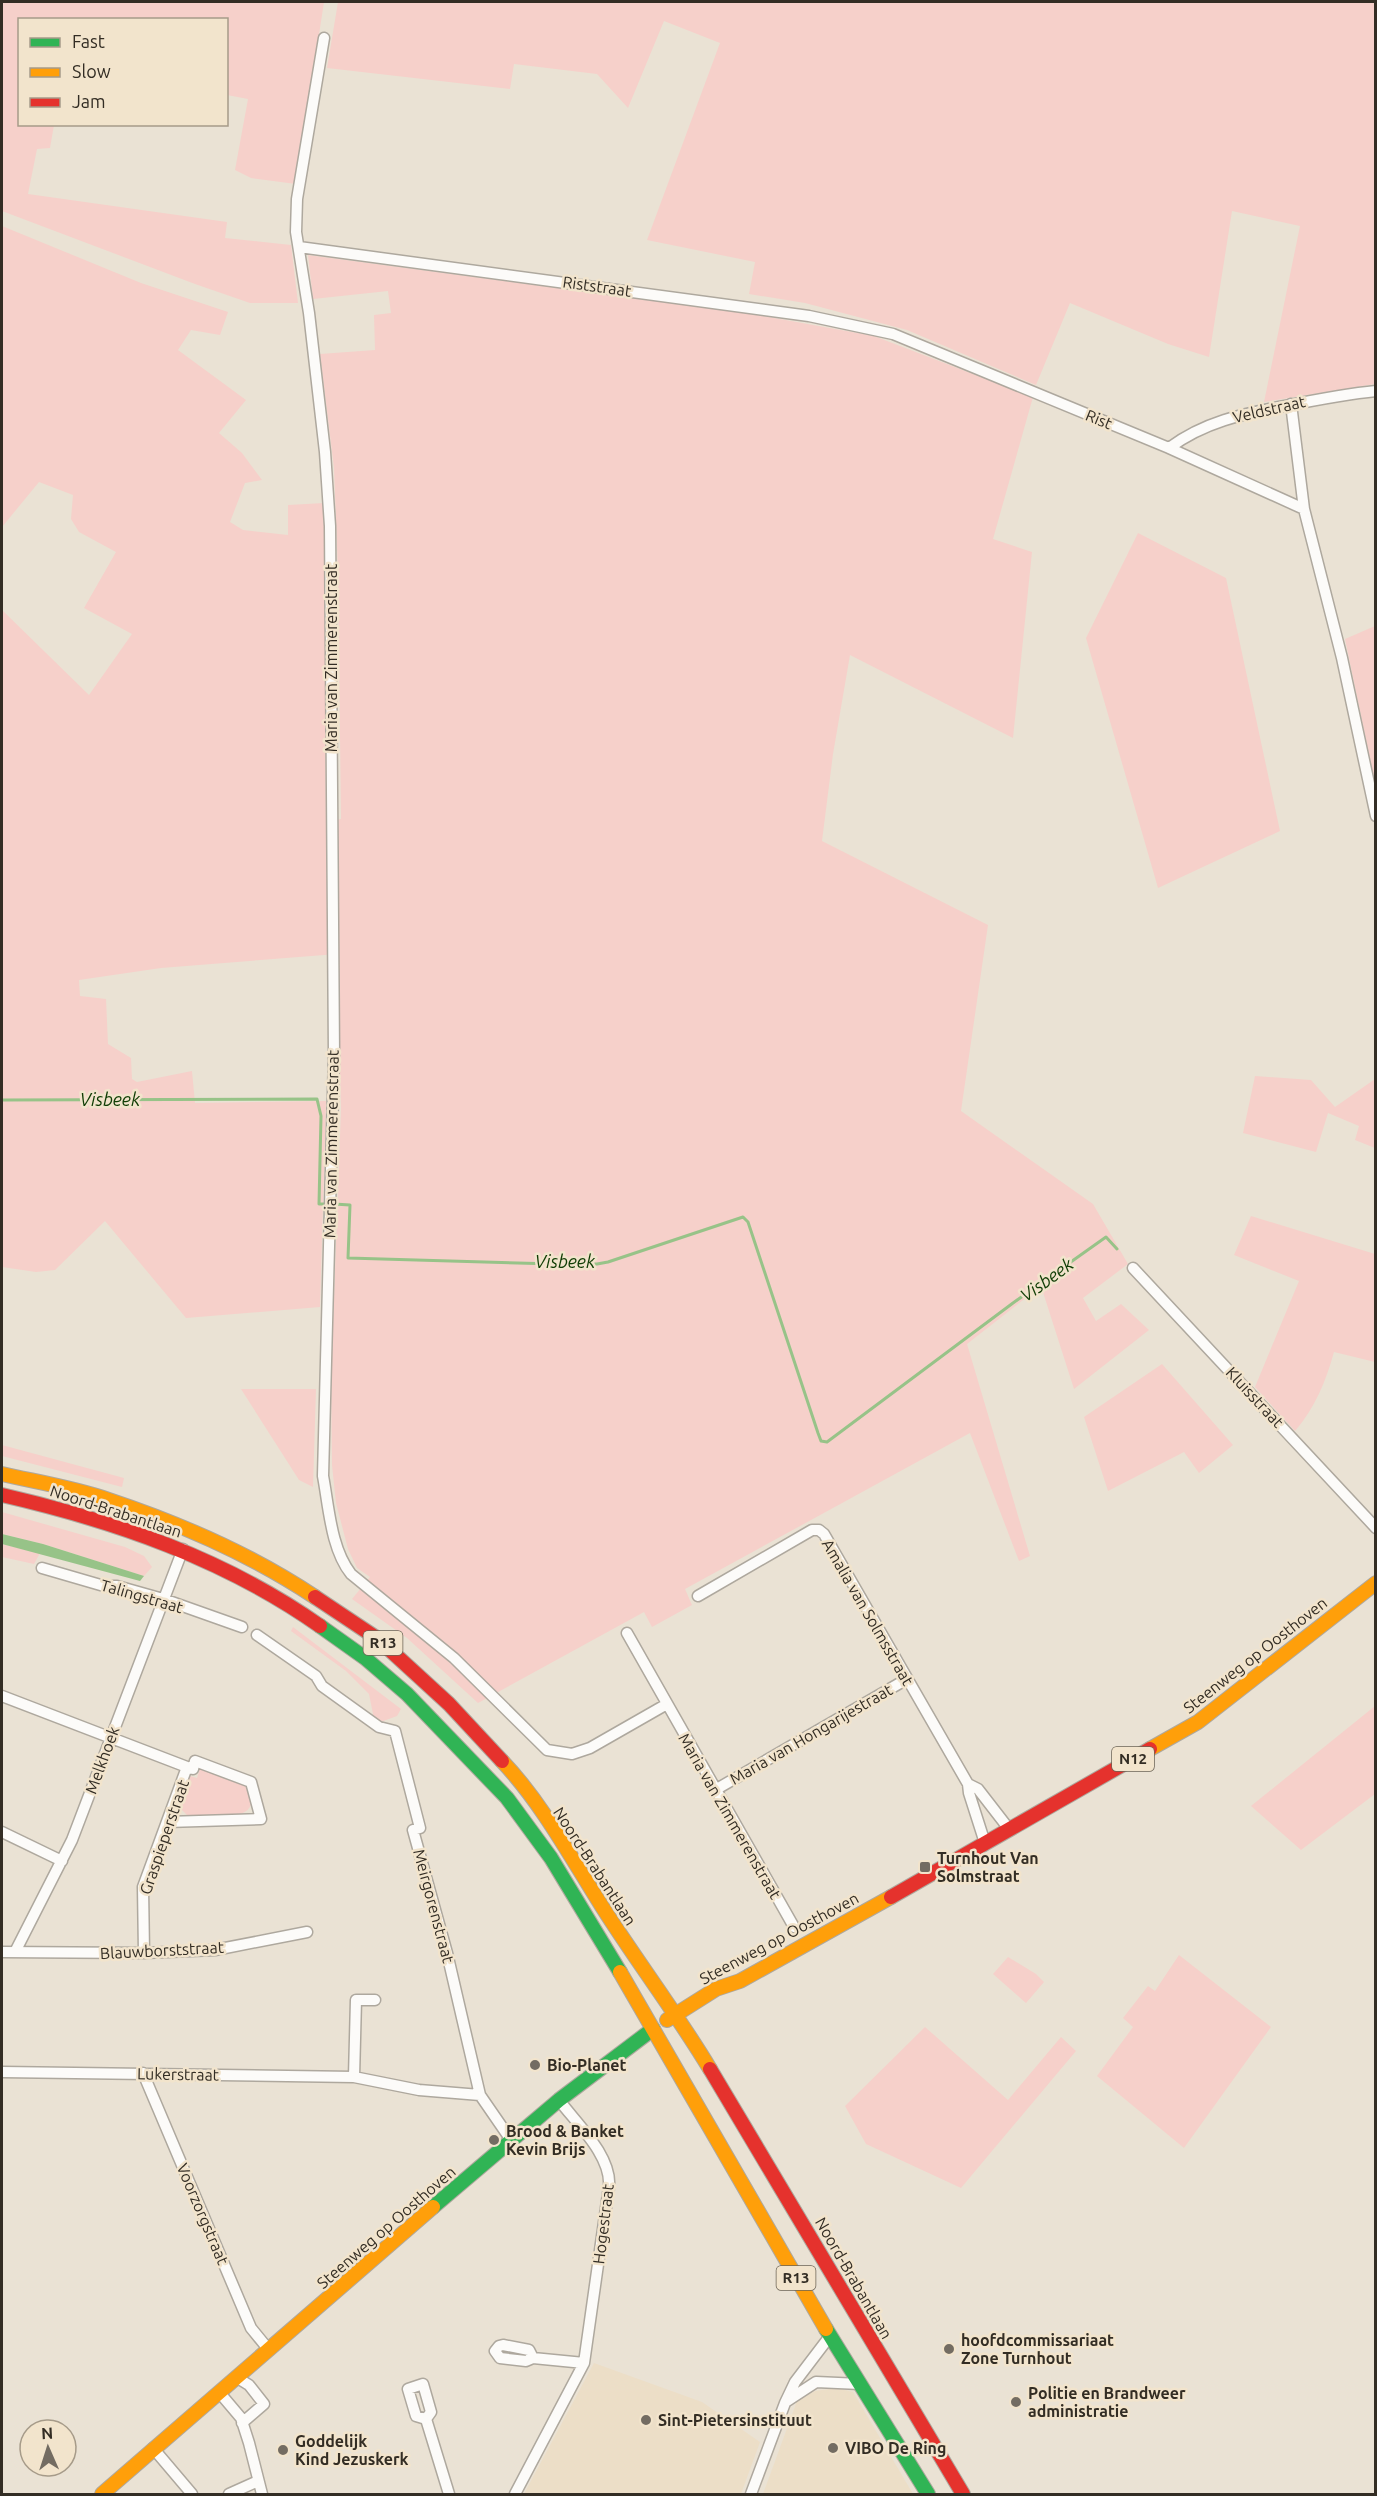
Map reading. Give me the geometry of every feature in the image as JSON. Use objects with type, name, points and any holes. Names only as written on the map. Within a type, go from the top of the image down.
[{"type":"main road","name":"Noord-Brabantlaan","points":[[2,1474],[106,1500],[200,1534],[295,1584],[378,1639],[449,1704],[513,1772],[643,1970],[676,2015],[790,2200],[963,2494]]},
{"type":"main road","name":"Noord-Brabantlaan","points":[[2,1495],[140,1533],[183,1549],[290,1605],[365,1658],[411,1697],[507,1798],[551,1858],[653,2029],[830,2336],[928,2494]]},
{"type":"main road","name":"Steenweg op Oosthoven","points":[[102,2494],[511,2140],[559,2100],[653,2029],[716,1989],[740,1981],[1198,1722],[1376,1583]]},
{"type":"street","points":[[299,247],[296,232],[297,199],[324,38]]},
{"type":"street","name":"Maria van Zimmerenstraat","points":[[299,247],[325,452],[330,526],[334,1055],[323,1476],[331,1523],[342,1563],[351,1574],[454,1658],[547,1750],[572,1754],[590,1748],[667,1704]]},
{"type":"street","name":"Riststraat","points":[[299,247],[809,316],[893,334]]},
{"type":"street","name":"Rist","points":[[893,334],[1169,448],[1304,509]]},
{"type":"street","name":"Veldstraat","points":[[1169,448],[1198,429],[1233,416],[1319,398],[1376,391]]},
{"type":"street","points":[[1291,405],[1304,509],[1342,658],[1376,816]]},
{"type":"street","name":"Kluisstraat","points":[[1133,1268],[1376,1528]]},
{"type":"street","name":"Amalia van Solmsstraat","points":[[698,1596],[812,1530],[819,1530],[824,1534],[968,1784],[985,1843]]},
{"type":"street","name":"Melkhoek","points":[[15,1952],[72,1840],[183,1549]]},
{"type":"street","name":"Talingstraat","points":[[42,1568],[104,1586],[117,1586],[163,1599],[242,1627]]},
{"type":"street","name":"Maria van Zimmerenstraat","points":[[627,1633],[794,1926]]},
{"type":"street","name":"Meirgorenstraat","points":[[257,1635],[316,1676],[322,1686],[378,1727],[395,1731],[420,1828],[414,1830],[447,1953],[480,2095],[511,2140]]},
{"type":"street","name":"Maria van Hongarijestraat","points":[[715,1790],[907,1679]]},
{"type":"street","name":"Graspieperstraat","points":[[2,1696],[187,1767],[143,1887],[144,1953]]},
{"type":"street","points":[[167,1822],[261,1819],[251,1782],[195,1761],[193,1769],[187,1767]]},
{"type":"street","name":"Amalia van Solmsstraat","points":[[968,1784],[978,1789],[1009,1829]]},
{"type":"street","points":[[2,1832],[62,1861]]},
{"type":"street","name":"Blauwborststraat","points":[[15,1952],[144,1953],[214,1950],[307,1932]]},
{"type":"street","points":[[2,1952],[15,1952]]},
{"type":"street","points":[[354,2076],[352,1999],[375,2000]]},
{"type":"street","name":"Lukerstraat","points":[[2,2072],[354,2076],[419,2090],[480,2095]]},
{"type":"street","name":"Voorzorgstraat","points":[[143,2073],[251,2328],[269,2350]]},
{"type":"street","name":"Hogestraat","points":[[515,2494],[584,2363],[610,2177],[603,2157],[559,2100]]},
{"type":"street","points":[[751,2494],[795,2382],[830,2336]]},
{"type":"street","points":[[533,2358],[584,2363]]},
{"type":"street","points":[[236,2377],[249,2385],[264,2404],[242,2423]]},
{"type":"street","points":[[785,2403],[816,2382],[860,2384]]},
{"type":"street","points":[[219,2391],[242,2423],[262,2494]]},
{"type":"street","points":[[426,2419],[449,2494]]},
{"type":"street","points":[[153,2448],[192,2494]]},
{"type":"street","points":[[229,2494],[258,2481]]},
{"type":"shaded area","points":[[2,2],[324,2],[296,184],[251,178],[235,170],[248,99],[228,95],[228,18],[18,18],[18,126],[54,126],[50,148],[37,149],[28,194],[227,222],[225,238],[291,245],[298,303],[250,303],[2,211]]},
{"type":"shaded area","points":[[338,2],[1375,2],[1375,384],[1264,402],[1300,226],[1232,211],[1209,357],[1168,344],[1070,303],[1036,385],[907,330],[805,303],[749,294],[755,262],[647,240],[720,43],[664,21],[628,108],[597,74],[514,64],[510,89],[327,68]]},
{"type":"shaded area","points":[[2,226],[141,283],[228,312],[220,335],[191,330],[178,350],[246,400],[219,433],[242,453],[262,480],[245,483],[230,522],[243,530],[288,535],[288,505],[324,503],[326,822],[341,819],[338,573],[334,468],[320,354],[375,350],[374,315],[391,313],[388,291],[313,299],[308,255],[747,313],[874,336],[1033,397],[993,539],[1032,552],[1013,738],[850,655],[833,754],[822,841],[988,925],[961,1111],[1093,1204],[1128,1264],[1083,1298],[1096,1321],[1121,1304],[1149,1330],[1074,1389],[1041,1286],[967,1344],[1030,1556],[1019,1561],[970,1433],[685,1589],[692,1605],[652,1627],[644,1612],[478,1703],[407,1638],[352,1599],[370,1577],[357,1568],[348,1549],[336,1503],[332,1465],[331,1378],[341,1109],[337,954],[161,968],[79,980],[80,996],[106,999],[108,1044],[131,1058],[132,1079],[137,1082],[192,1071],[195,1103],[326,1101],[320,1307],[186,1318],[105,1221],[55,1270],[36,1272],[2,1267],[2,610],[89,695],[132,634],[84,608],[116,552],[79,532],[71,519],[73,495],[39,482],[2,527]]},
{"type":"shaded area","points":[[1138,533],[1226,578],[1280,831],[1158,888],[1086,638]]},
{"type":"shaded area","points":[[1375,626],[1375,783],[1345,639]]},
{"type":"shaded area","points":[[1255,1076],[1311,1080],[1335,1107],[1375,1079],[1375,1148],[1355,1140],[1359,1126],[1328,1113],[1316,1152],[1243,1133]]},
{"type":"shaded area","points":[[1251,1216],[1375,1254],[1375,1362],[1334,1352],[1319,1394],[1295,1431],[1255,1387],[1299,1281],[1234,1255]]},
{"type":"shaded area","points":[[1162,1364],[1233,1445],[1199,1473],[1184,1452],[1108,1491],[1084,1417]]},
{"type":"shaded area","points":[[241,1389],[316,1389],[313,1487],[299,1480]]},
{"type":"shaded area","points":[[2,1445],[124,1478],[122,1487],[2,1456]]},
{"type":"shaded area","points":[[2,1512],[125,1547],[144,1556],[152,1567],[144,1576],[43,1544],[2,1534]]},
{"type":"shaded area","points":[[2,1534],[43,1544],[144,1576],[140,1581],[2,1544]]},
{"type":"shaded area","points":[[2,1544],[40,1553],[34,1564],[2,1557]]},
{"type":"shaded area","points":[[293,1627],[401,1709],[397,1716],[375,1724],[369,1694],[346,1671],[291,1631]]},
{"type":"shaded area","points":[[1375,1706],[1375,1794],[1301,1850],[1251,1806]]},
{"type":"shaded area","points":[[200,1768],[246,1785],[251,1798],[250,1807],[234,1816],[189,1817],[179,1804],[190,1776],[197,1778]]},
{"type":"shaded area","points":[[1179,1955],[1271,2027],[1184,2148],[1097,2076],[1133,2027],[1123,2018],[1148,1986],[1155,1991]]},
{"type":"shaded area","points":[[1008,1957],[1036,1974],[1044,1982],[1026,2003],[993,1974]]},
{"type":"shaded area","points":[[925,2027],[1008,2100],[1061,2037],[1076,2051],[961,2188],[866,2144],[845,2106]]},
{"type":"shaded area","name":"Sint-Pietersinstituut","points":[[594,2363],[702,2402],[760,2442],[741,2494],[524,2494]]},
{"type":"shaded area","name":"VIBO De Ring","points":[[837,2388],[853,2392],[913,2494],[763,2494],[797,2401],[815,2391]]},
{"type":"waterway","name":"Visbeek","points":[[2,1100],[317,1099],[321,1116],[319,1204],[327,1204]]},
{"type":"waterway","name":"Visbeek","points":[[334,1204],[350,1205],[348,1258],[597,1264],[743,1217],[748,1222],[818,1433],[821,1441],[827,1442],[1013,1303],[1106,1237],[1117,1249]]},
{"type":"traffic: fast","points":[[320,1626],[365,1658],[407,1694],[507,1798],[551,1858],[620,1972]]},
{"type":"traffic: fast","points":[[433,2207],[559,2100],[653,2029]]},
{"type":"traffic: fast","points":[[826,2329],[928,2494]]},
{"type":"traffic: slow","points":[[2,1474],[83,1492],[163,1519],[241,1554],[315,1597]]},
{"type":"traffic: slow","points":[[1150,1749],[1198,1722],[1376,1583]]},
{"type":"traffic: slow","points":[[502,1761],[517,1777],[556,1832],[616,1928],[710,2069]]},
{"type":"traffic: slow","points":[[667,2020],[716,1989],[740,1981],[891,1897]]},
{"type":"traffic: slow","points":[[620,1972],[826,2329]]},
{"type":"traffic: slow","points":[[102,2494],[433,2207]]},
{"type":"traffic: jam","points":[[2,1495],[86,1517],[168,1545],[246,1581],[284,1602],[320,1626]]},
{"type":"traffic: jam","points":[[315,1597],[378,1639],[449,1704],[502,1761]]},
{"type":"traffic: jam","points":[[891,1897],[1150,1749]]},
{"type":"traffic: jam","points":[[710,2069],[963,2494]]},
{"type":"place","name":"Turnhout Van Solmstraat","points":[[925,1867]]},
{"type":"place","name":"Bio-Planet","points":[[535,2065]]},
{"type":"place","name":"Brood & Banket Kevin Brijs","points":[[494,2140]]},
{"type":"place","name":"hoofdcommissariaat Zone Turnhout","points":[[949,2349]]},
{"type":"place","name":"Politie en Brandweer administratie","points":[[1016,2402]]},
{"type":"place","name":"Sint-Pietersinstituut","points":[[646,2420]]},
{"type":"place","name":"VIBO De Ring","points":[[833,2448]]},
{"type":"place","name":"Goddelijk Kind Jezuskerk","points":[[283,2450]]}]
